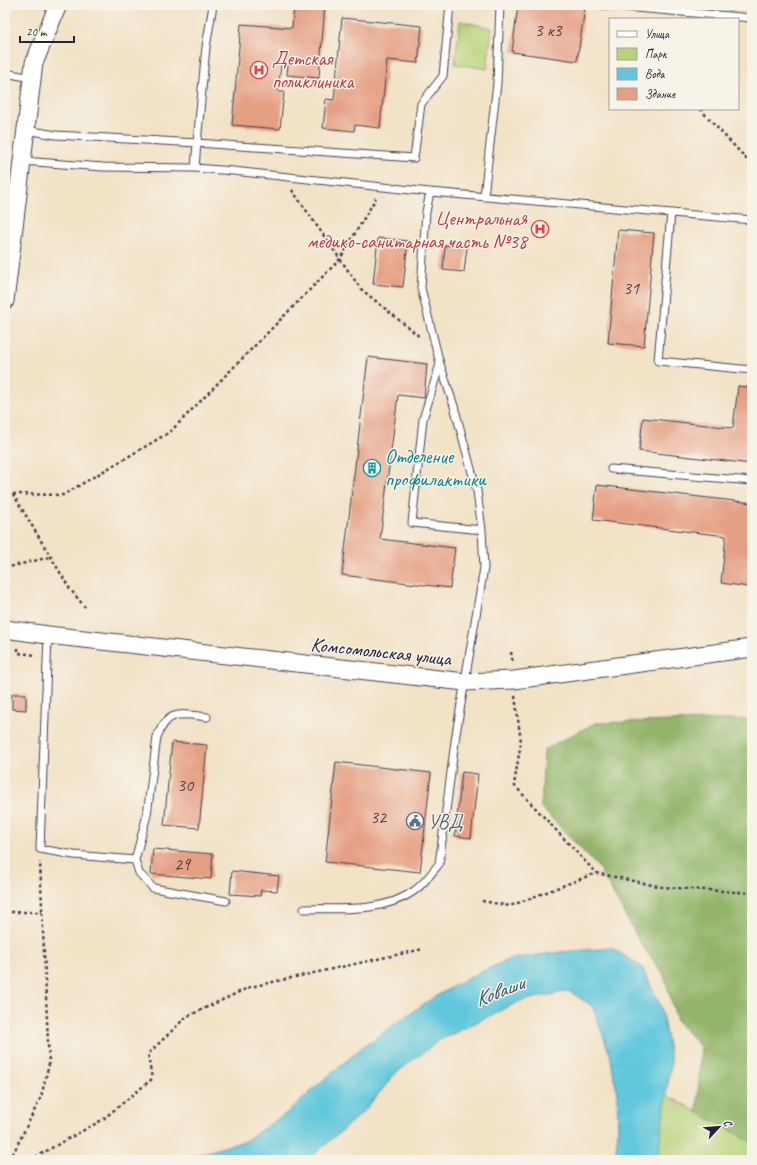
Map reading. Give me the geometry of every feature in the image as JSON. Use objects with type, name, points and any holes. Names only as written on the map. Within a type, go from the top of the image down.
[{"type":"street","points":[[5,301],[34,63],[58,5]]},
{"type":"street","name":"Комсомольская улица","points":[[5,629],[465,682],[514,680],[752,648]]},
{"type":"lane","points":[[195,168],[206,47],[213,5]]},
{"type":"lane","points":[[26,130],[56,135],[414,158],[421,104],[443,76],[450,5]]},
{"type":"lane","points":[[484,196],[497,83],[500,5]]},
{"type":"lane","points":[[601,5],[752,18]]},
{"type":"lane","points":[[5,73],[33,78]]},
{"type":"lane","points":[[22,161],[103,167],[195,168],[430,192],[752,220]]},
{"type":"lane","points":[[304,909],[379,906],[413,892],[426,881],[439,864],[456,734],[484,568],[482,530],[477,491],[468,452],[436,350],[421,288],[426,212],[430,192]]},
{"type":"lane","points":[[671,212],[658,361],[752,370]]},
{"type":"lane","points":[[440,364],[423,419],[412,523],[482,530]]},
{"type":"lane","points":[[611,469],[752,481]]},
{"type":"lane","points":[[48,635],[40,849],[74,855],[135,860]]},
{"type":"lane","points":[[207,717],[178,713],[169,718],[161,726],[157,737],[147,815],[135,860],[139,873],[153,888],[226,901]]},
{"type":"path","points":[[701,110],[752,166]]},
{"type":"path","points":[[282,176],[361,289],[436,350]]},
{"type":"path","points":[[85,608],[70,589],[13,494],[62,495],[170,432],[340,259],[383,187]]},
{"type":"path","points":[[5,568],[50,557]]},
{"type":"path","points":[[18,652],[31,655]]},
{"type":"path","points":[[511,652],[513,668]]},
{"type":"path","points":[[515,690],[521,742],[514,784],[596,873]]},
{"type":"path","points":[[10,1160],[41,1097],[49,1064],[40,849]]},
{"type":"path","points":[[482,901],[510,906],[596,873],[662,887],[752,893]]},
{"type":"path","points":[[5,912],[42,912]]},
{"type":"path","points":[[30,1160],[102,1120],[152,1079],[148,1054],[186,1017],[250,988],[423,949]]},
{"type":"green space","points":[[460,21],[492,28],[487,69],[455,64]]},
{"type":"green space","points":[[752,719],[752,1142],[697,1112],[701,1047],[677,1021],[664,975],[641,944],[599,868],[541,807],[544,750],[595,723]]},
{"type":"green space","points":[[5,1001],[11,1028],[5,1044]]},
{"type":"green space","points":[[665,1094],[752,1142],[752,1160],[657,1160]]},
{"type":"water","name":"Коваши","points":[[612,948],[642,967],[661,1007],[671,1062],[657,1160],[615,1160],[618,1131],[617,1093],[610,1054],[592,1006],[569,991],[520,1001],[438,1041],[396,1073],[364,1111],[308,1160],[178,1160],[245,1141],[290,1111],[320,1083],[364,1046],[431,999],[478,973],[510,959],[561,952]]},
{"type":"building","name":"Детская поликлиника","points":[[294,5],[325,5],[319,78],[287,75],[288,65],[281,65],[278,92],[284,92],[280,129],[232,125],[241,24],[292,28]]},
{"type":"building","points":[[518,5],[563,5],[585,8],[577,61],[512,52]]},
{"type":"building","points":[[342,18],[422,26],[418,63],[387,60],[380,128],[355,125],[354,131],[323,128],[326,99],[334,100]]},
{"type":"building","points":[[618,230],[654,233],[644,346],[608,343]]},
{"type":"building","points":[[378,238],[408,241],[403,287],[373,284]]},
{"type":"building","points":[[445,245],[467,247],[464,272],[443,270]]},
{"type":"building","name":"Отделение профилактики","points":[[368,357],[427,364],[424,398],[398,395],[380,539],[455,548],[450,588],[342,575]]},
{"type":"building","points":[[738,386],[752,388],[752,464],[639,451],[643,418],[733,428]]},
{"type":"building","points":[[597,485],[752,503],[752,565],[749,587],[721,583],[726,536],[593,520]]},
{"type":"building","points":[[12,694],[26,694],[26,710],[12,709]]},
{"type":"building","points":[[172,742],[207,745],[199,828],[164,825]]},
{"type":"building","points":[[336,762],[431,773],[420,872],[325,862]]},
{"type":"building","points":[[462,772],[478,774],[471,838],[455,836]]},
{"type":"building","points":[[153,849],[213,854],[211,879],[151,874]]},
{"type":"building","points":[[232,871],[279,876],[277,891],[261,890],[260,896],[230,894]]},
{"type":"place","name":"Детская поликлиника","points":[[259,70]]},
{"type":"place","name":"Центральная медико-санитарная часть №38","points":[[540,229]]},
{"type":"place","name":"Отделение профилактики","points":[[372,468]]},
{"type":"place","name":"УВД","points":[[415,821]]}]
